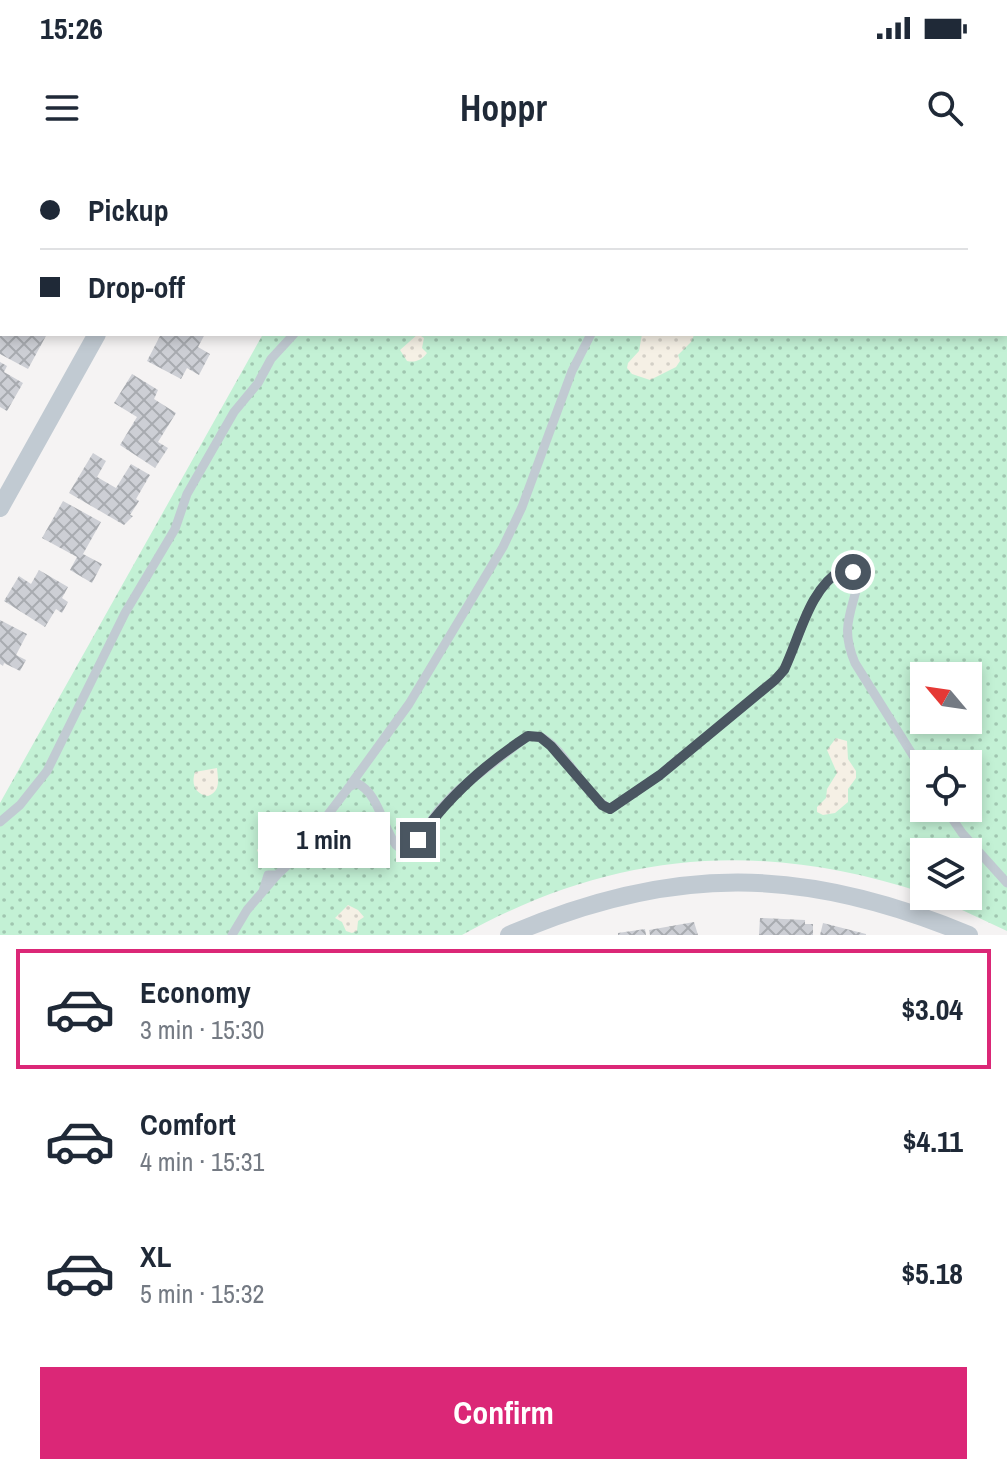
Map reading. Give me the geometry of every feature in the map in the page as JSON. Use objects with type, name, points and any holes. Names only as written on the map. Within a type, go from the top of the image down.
[{"type":"street","points":[[0,508],[96,336]]},
{"type":"street","points":[[509,935],[555,915],[612,897],[678,885],[753,882],[825,889],[876,900],[969,935]]},
{"type":"lane","points":[[0,822],[20,805],[47,771],[96,668],[175,529],[187,494],[234,412],[258,383],[271,359],[292,336]]},
{"type":"lane","points":[[232,935],[263,891],[268,875],[277,875],[294,859],[409,704],[503,547],[522,507],[572,371],[590,336]]},
{"type":"lane","points":[[349,787],[357,783],[364,787],[374,800],[390,838],[402,850],[410,850],[457,791],[528,736],[540,737],[610,809],[660,775],[775,680],[784,670],[820,592],[832,576],[843,569],[853,572],[859,579],[848,619],[847,645],[910,751]]},
{"type":"lane","points":[[955,822],[1007,883]]},
{"type":"green space","points":[[262,336],[1007,336],[1007,931],[962,910],[982,910],[982,838],[910,838],[910,889],[804,865],[745,860],[688,862],[631,871],[575,885],[519,907],[462,935],[0,935],[0,803]]},
{"type":"sand","points":[[416,336],[421,336],[424,338],[422,348],[427,353],[413,362],[407,361],[400,350]]},
{"type":"sand","points":[[642,336],[694,336],[678,355],[680,361],[676,367],[650,380],[632,374],[627,368],[639,351]]},
{"type":"sand","points":[[836,738],[847,741],[848,759],[856,771],[856,778],[848,789],[848,802],[835,813],[823,815],[817,812],[817,807],[826,798],[827,789],[837,773],[827,750]]},
{"type":"sand","points":[[217,768],[218,785],[215,791],[208,796],[197,791],[195,772]]},
{"type":"sand","points":[[275,820],[285,822],[290,828],[287,843],[272,856],[259,855],[257,850],[267,838],[269,825]]},
{"type":"sand","points":[[348,905],[364,917],[358,921],[357,931],[352,933],[346,931],[342,922],[335,918]]},
{"type":"building","points":[[0,336],[46,336],[28,369],[0,354]]},
{"type":"building","points":[[160,336],[204,336],[198,347],[210,354],[199,375],[187,368],[181,379],[147,361]]},
{"type":"building","points":[[0,362],[7,366],[4,372],[23,383],[7,411],[0,407]]},
{"type":"building","points":[[132,374],[158,390],[154,399],[176,413],[158,442],[168,448],[155,468],[120,445],[137,417],[114,403]]},
{"type":"building","points":[[93,453],[106,461],[97,477],[116,488],[131,464],[150,475],[136,499],[139,501],[130,515],[133,516],[124,525],[69,493]]},
{"type":"building","points":[[63,501],[101,522],[83,554],[102,564],[92,583],[70,570],[77,557],[42,538]]},
{"type":"building","points":[[39,570],[68,587],[62,598],[68,602],[62,613],[56,609],[45,627],[4,601],[19,576],[31,584]]},
{"type":"building","points":[[0,620],[27,634],[16,655],[26,660],[20,671],[0,664]]},
{"type":"building","points":[[760,918],[805,920],[805,924],[813,924],[813,935],[759,935]]},
{"type":"building","points":[[694,922],[698,935],[650,935],[649,930]]},
{"type":"building","points":[[823,923],[866,934],[866,935],[820,935]]},
{"type":"building","points":[[645,929],[646,935],[618,935],[618,933]]},
{"type":"route","points":[[418,840],[438,811],[457,791],[528,736],[540,737],[551,746],[602,805],[610,809],[621,803],[679,760],[775,680],[784,670],[820,592],[832,576],[843,569],[853,572]]}]
